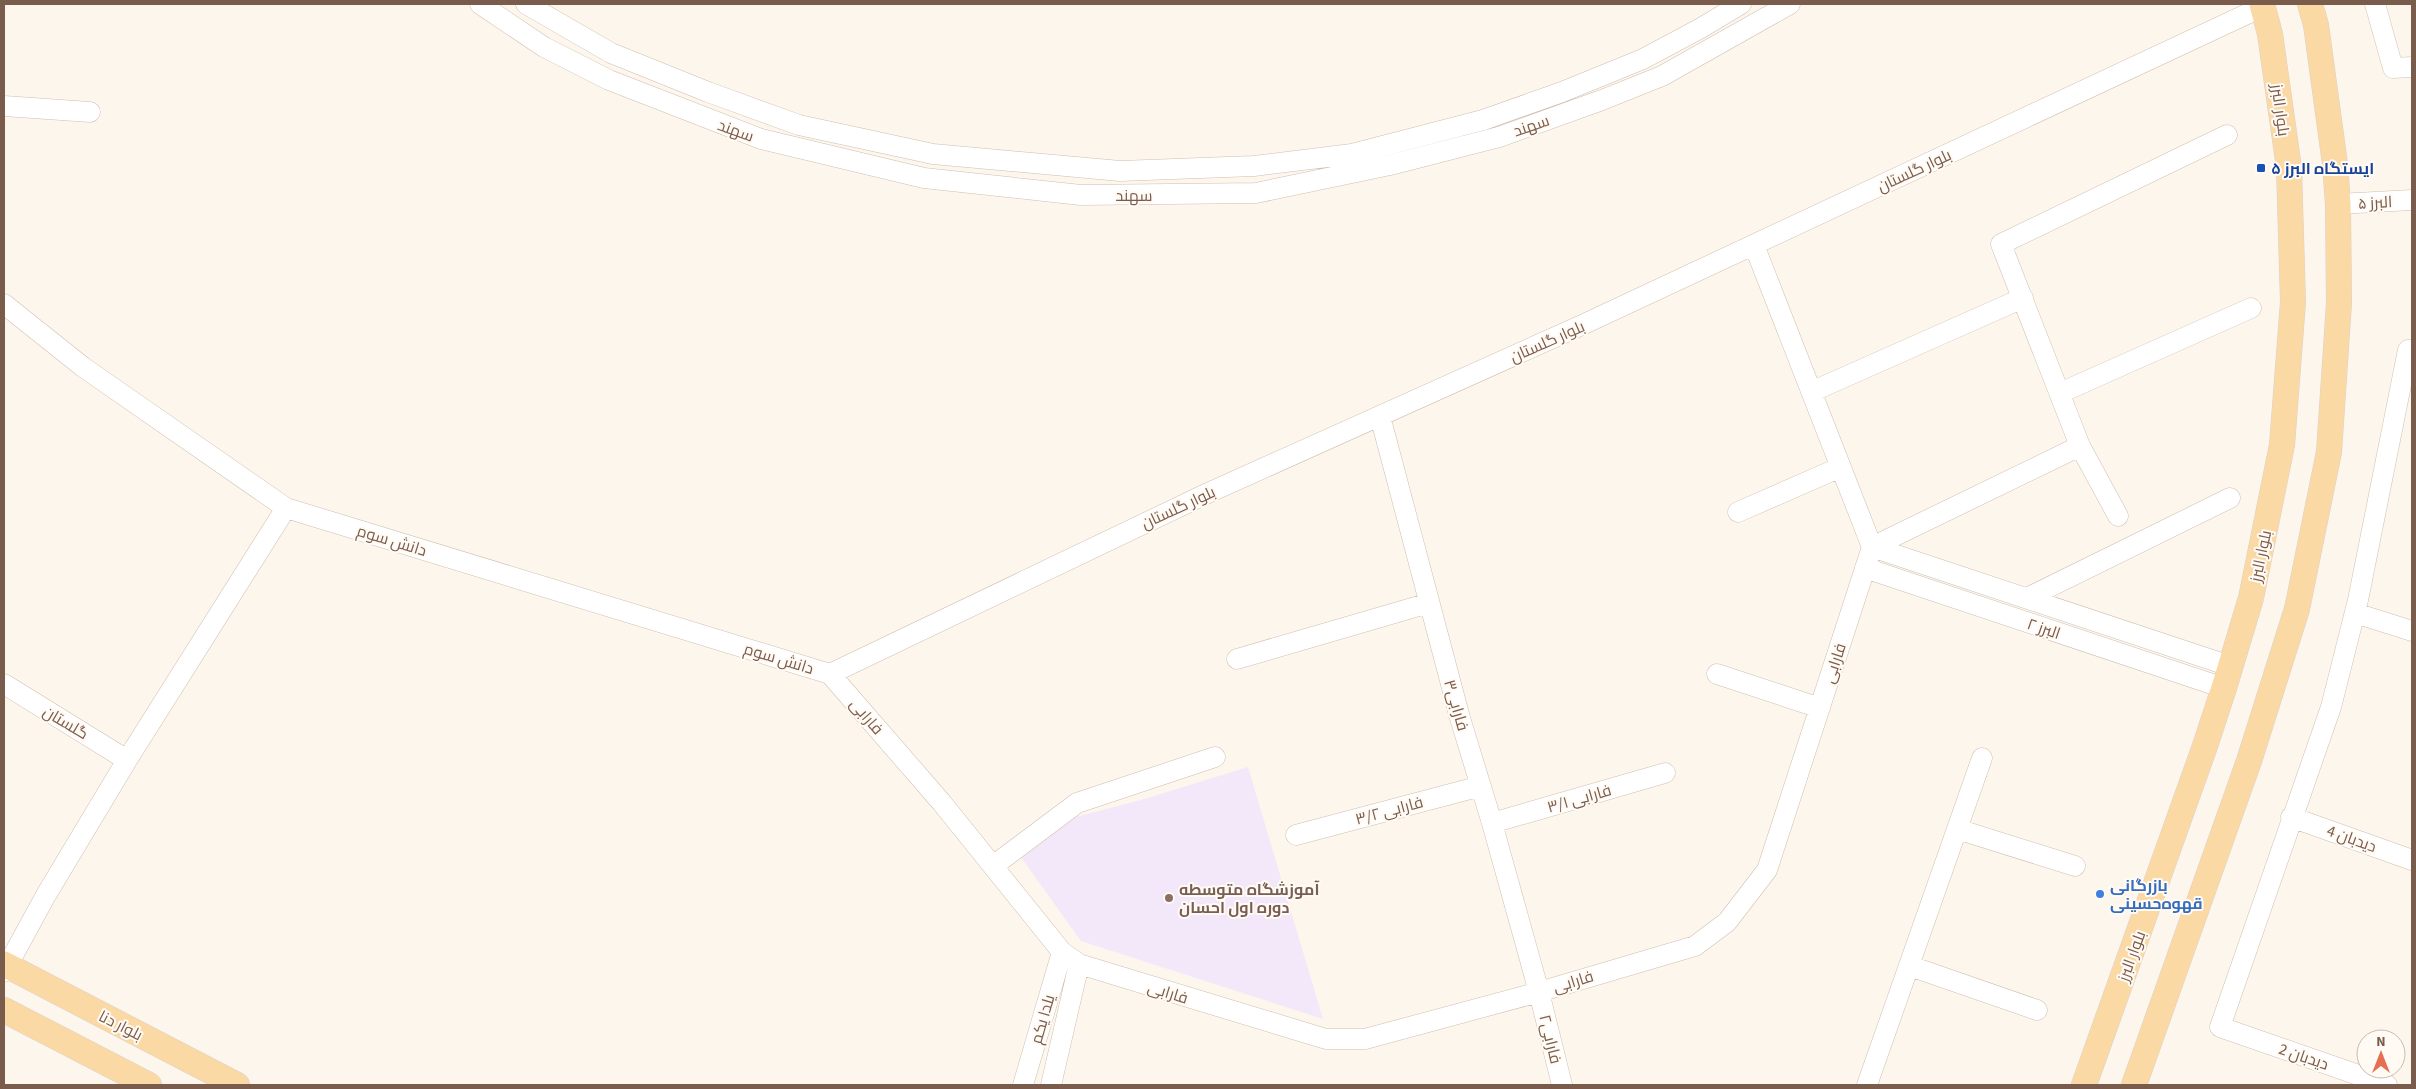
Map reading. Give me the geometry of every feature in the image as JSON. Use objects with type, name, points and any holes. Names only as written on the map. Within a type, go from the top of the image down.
[{"type":"main road","points":[[2134,1085],[2249,761],[2297,609],[2328,452],[2339,303],[2338,204],[2330,126],[2316,24],[2310,4]]},
{"type":"main road","name":"بلوار البرز","points":[[2084,1085],[2205,746],[2227,677],[2251,598],[2282,446],[2293,302],[2288,168],[2270,34],[2262,5]]},
{"type":"main road","name":"بلوار دنا","points":[[5,967],[238,1085]]},
{"type":"main road","points":[[4,1010],[149,1085]]},
{"type":"street","name":"سهند","points":[[480,4],[544,48],[610,80],[761,139],[924,178],[1081,195],[1256,193],[1390,165],[1499,137],[1662,76],[1790,4]]},
{"type":"street","name":"سهند","points":[[526,4],[611,53],[708,92],[799,125],[933,154],[1120,171],[1254,166],[1352,154],[1483,120],[1562,92],[1643,59],[1741,4]]},
{"type":"street","points":[[2375,4],[2402,68]]},
{"type":"street","name":"بلوار گلستان","points":[[830,674],[1208,493],[1754,245],[2262,5]]},
{"type":"street","points":[[4,106],[90,112]]},
{"type":"street","points":[[2118,516],[2080,446],[2001,244],[2227,135]]},
{"type":"street","name":"البرز ۵","points":[[2338,204],[2412,200]]},
{"type":"street","points":[[1754,245],[1872,547],[2080,446]]},
{"type":"street","points":[[1812,392],[2023,298]]},
{"type":"street","name":"دانش سوم","points":[[4,304],[83,367],[286,508],[830,674]]},
{"type":"street","points":[[2060,393],[2251,308]]},
{"type":"street","points":[[2291,817],[2331,706],[2355,613],[2410,350]]},
{"type":"street","name":"فارابی۳","points":[[1380,416],[1460,718],[1492,823],[1539,992]]},
{"type":"street","points":[[1738,512],[1841,467]]},
{"type":"street","points":[[2027,598],[2230,498]]},
{"type":"street","points":[[5,967],[46,895],[128,760],[286,508]]},
{"type":"street","name":"البرز ۲","points":[[1872,547],[2027,598],[2227,677]]},
{"type":"street","name":"فارابی","points":[[830,674],[942,803],[1062,952],[1079,964],[1326,1039],[1365,1039],[1539,992],[1695,946],[1727,922],[1767,870],[1872,547]]},
{"type":"street","name":"البرز ۲","points":[[1865,568],[2227,677]]},
{"type":"street","points":[[1237,659],[1429,603]]},
{"type":"street","points":[[2355,613],[2412,631]]},
{"type":"street","points":[[1717,674],[1820,708]]},
{"type":"street","name":"گلستان","points":[[4,684],[128,760]]},
{"type":"street","points":[[992,866],[1077,803],[1215,757]]},
{"type":"street","points":[[1867,1085],[1982,758]]},
{"type":"street","name":"فارابی ۳/۱","points":[[1492,823],[1665,773]]},
{"type":"street","name":"فارابی ۳/۲","points":[[1296,835],[1481,786]]},
{"type":"street","name":"دیدبان 4","points":[[2291,817],[2412,860]]},
{"type":"street","name":"دیدبان 2","points":[[2291,817],[2220,1027],[2387,1085]]},
{"type":"street","points":[[1957,829],[2074,866]]},
{"type":"street","name":"یلدا یکم","points":[[1023,1085],[1062,952]]},
{"type":"street","name":"یلدا یکم","points":[[1050,1085],[1079,964]]},
{"type":"street","points":[[1910,966],[2037,1010]]},
{"type":"street","name":"فارابی۲","points":[[1539,992],[1562,1085]]},
{"type":"shaded area","name":"آموزشگاه متوسطه دوره اول احسان","points":[[1248,767],[1323,1019],[1081,941],[1020,856],[1060,821],[1141,800]]},
{"type":"place","name":"ایستگاه البرز ۵","points":[[2261,168]]},
{"type":"place","name":"بازرگانی قهوه‌حسینی","points":[[2100,894]]},
{"type":"place","name":"آموزشگاه متوسطه دوره اول احسان","points":[[1169,898]]}]
